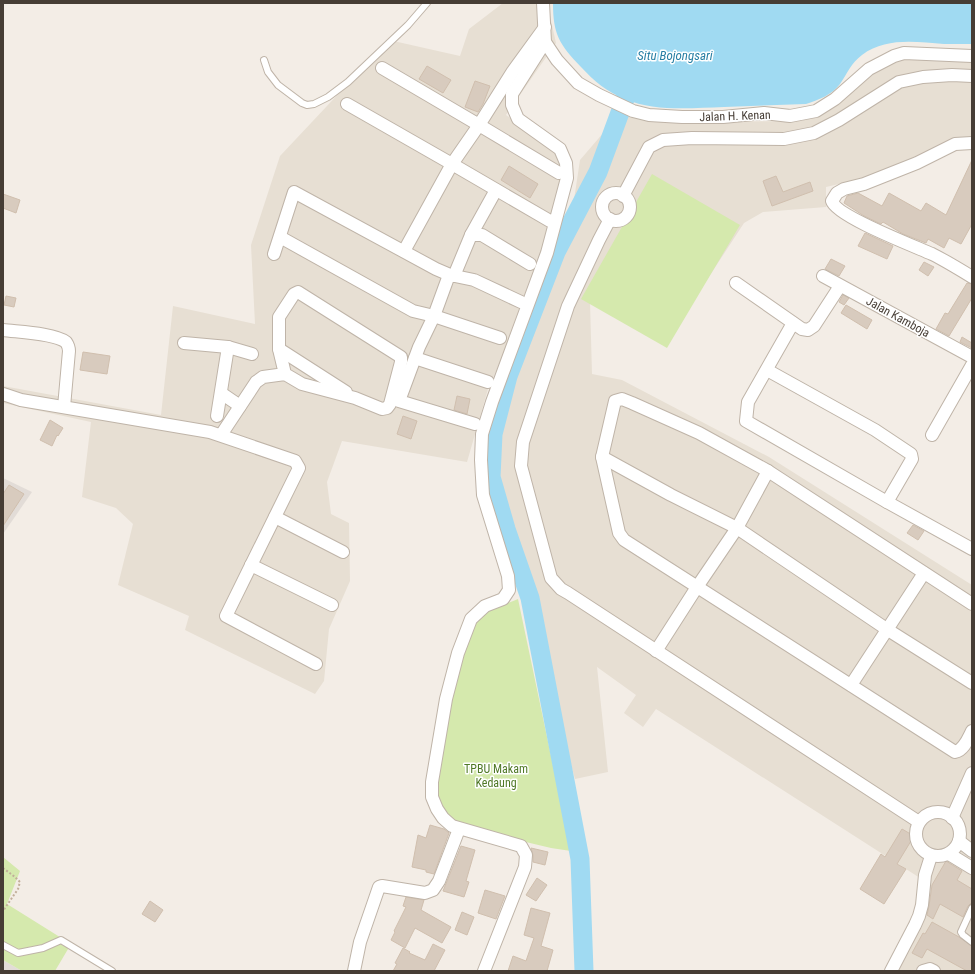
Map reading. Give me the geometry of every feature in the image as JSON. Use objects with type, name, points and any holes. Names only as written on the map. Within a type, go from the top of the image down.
[{"type":"street","name":"Jalan H. Kenan","points":[[543,3],[545,42],[557,60],[578,82],[599,95],[633,111],[649,114],[682,117],[764,113],[790,116],[816,111],[835,99],[870,69],[894,56],[904,53],[972,56]]},
{"type":"street","points":[[404,251],[452,164],[513,71],[544,27]]},
{"type":"street","points":[[484,971],[525,867],[526,855],[520,846],[452,826],[443,818],[437,809],[432,797],[432,782],[446,699],[458,653],[471,620],[485,606],[503,599],[510,590],[508,576],[483,495],[481,460],[482,434],[492,402],[547,253],[567,178],[566,163],[560,149],[518,119],[512,105],[512,94],[545,42]]},
{"type":"street","points":[[382,68],[559,173]]},
{"type":"street","points":[[623,196],[649,147],[663,140],[692,138],[745,140],[792,138],[814,133],[839,120],[899,82],[923,77],[952,75],[972,76]]},
{"type":"street","points":[[347,104],[550,221]]},
{"type":"street","points":[[972,143],[955,144],[917,163],[864,184],[844,189],[837,193],[832,201],[834,205],[846,215],[931,254],[972,277]]},
{"type":"street","points":[[475,424],[399,401],[452,275],[471,235],[496,190]]},
{"type":"street","points":[[274,254],[294,192],[452,275],[474,280],[521,302]]},
{"type":"street","points":[[616,193],[623,196],[629,204],[628,213],[621,220],[610,220],[602,212],[602,203],[604,199],[611,194],[616,193]]},
{"type":"street","points":[[610,220],[568,306],[523,442],[521,466],[551,578],[561,589],[919,822]]},
{"type":"street","points":[[471,235],[482,235],[530,264]]},
{"type":"street","points":[[280,237],[413,311],[434,316],[500,338]]},
{"type":"street","name":"Jalan Kamboja","points":[[823,276],[972,357]]},
{"type":"street","points":[[736,283],[802,329],[810,330],[840,286]]},
{"type":"street","points":[[221,435],[256,382],[263,377],[280,375],[302,384],[355,398],[382,409],[387,408],[390,404],[401,357],[298,292],[294,294],[279,317],[280,375]]},
{"type":"street","points":[[793,323],[748,402],[746,421],[972,549]]},
{"type":"street","points":[[3,330],[53,337],[66,342],[70,351],[64,408]]},
{"type":"street","points":[[184,343],[228,347],[252,354]]},
{"type":"street","points":[[217,416],[228,347]]},
{"type":"street","points":[[279,349],[355,398]]},
{"type":"street","points":[[416,358],[488,382]]},
{"type":"street","points":[[932,435],[972,365]]},
{"type":"street","points":[[766,370],[875,430],[911,454],[912,459],[887,502]]},
{"type":"street","points":[[221,393],[240,406]]},
{"type":"street","points":[[3,394],[21,400],[64,408],[210,432],[295,461],[299,468],[226,616],[316,664]]},
{"type":"street","points":[[972,604],[768,471],[699,432],[622,399],[616,401],[602,457],[619,533],[624,540],[955,752],[963,746],[972,731]]},
{"type":"street","points":[[602,457],[671,495],[737,528],[888,630],[972,683]]},
{"type":"street","points":[[656,651],[697,586],[737,528],[768,471]]},
{"type":"street","points":[[275,517],[343,552]]},
{"type":"street","points":[[251,565],[332,605]]},
{"type":"street","points":[[851,685],[924,573]]},
{"type":"street","points":[[952,818],[972,774]]},
{"type":"street","points":[[938,812],[946,814],[952,818],[959,828],[959,841],[955,848],[949,854],[940,857],[931,856],[922,851],[916,842],[915,831],[919,822],[924,816],[938,812]]},
{"type":"street","points":[[354,971],[360,942],[379,887],[382,886],[424,893],[433,890],[439,881],[458,829]]},
{"type":"street","points":[[959,841],[972,851]]},
{"type":"street","points":[[949,854],[972,868]]},
{"type":"street","points":[[891,971],[919,916],[922,905],[925,875],[931,856]]},
{"type":"street","points":[[923,971],[930,969],[934,971]]},
{"type":"lane","points":[[264,60],[268,72],[278,85],[307,105],[314,104],[328,97],[348,82],[408,25],[427,3]]},
{"type":"lane","points":[[972,908],[960,932],[972,942]]},
{"type":"lane","points":[[3,945],[18,953],[43,948],[61,940],[112,971]]},
{"type":"path","points":[[3,868],[16,877],[20,882],[18,889],[3,911]]},
{"type":"shaded area","points":[[503,3],[547,3],[556,43],[506,115],[566,157],[555,226],[528,299],[488,389],[467,462],[342,441],[327,482],[331,514],[349,523],[350,581],[329,629],[324,681],[315,694],[185,630],[189,616],[118,585],[133,524],[116,508],[82,497],[91,422],[3,403],[3,386],[161,415],[173,306],[255,324],[251,245],[280,156],[389,40],[460,56],[469,29]]},
{"type":"shaded area","points":[[920,47],[972,55],[972,141],[882,174],[826,187],[826,207],[763,212],[744,223],[665,344],[590,302],[592,374],[622,380],[769,457],[972,585],[972,971],[893,971],[917,914],[920,878],[656,709],[643,727],[624,713],[636,695],[597,667],[608,772],[575,779],[486,454],[570,226],[580,160],[628,104],[680,122],[802,121],[835,105],[876,64]]},
{"type":"shaded area","points":[[3,478],[32,492],[3,534]]},
{"type":"shaded area","points":[[3,960],[22,971],[3,971]]},
{"type":"green space","points":[[652,174],[740,225],[667,348],[581,299]]},
{"type":"green space","name":"TPBU Makam Kedaung","points":[[518,599],[571,851],[551,848],[459,826],[447,815],[438,801],[438,772],[446,722],[466,641],[480,618],[496,608]]},
{"type":"green space","points":[[3,857],[20,871],[7,904],[71,944],[55,971],[22,971],[3,960]]},
{"type":"water","name":"Situ Bojongsari","points":[[553,3],[972,3],[972,44],[902,42],[881,45],[871,49],[858,58],[837,88],[820,99],[806,104],[661,108],[637,103],[618,96],[601,86],[591,77],[573,59],[562,45],[554,23]]},
{"type":"building","points":[[427,66],[451,80],[443,93],[419,79]]},
{"type":"building","points":[[475,81],[490,86],[478,112],[465,107]]},
{"type":"building","points":[[972,160],[972,224],[961,244],[949,238],[944,248],[928,239],[926,243],[903,234],[883,222],[881,224],[864,216],[844,203],[847,196],[858,193],[882,206],[889,193],[921,211],[926,203],[946,215]]},
{"type":"building","points":[[509,166],[538,184],[530,198],[501,180]]},
{"type":"building","points":[[776,176],[783,192],[810,182],[813,191],[772,206],[763,181]]},
{"type":"building","points":[[3,194],[20,200],[16,213],[3,208]]},
{"type":"building","points":[[865,233],[893,246],[887,259],[858,246]]},
{"type":"building","points":[[831,259],[845,266],[839,276],[825,269]]},
{"type":"building","points":[[924,262],[934,267],[928,276],[919,270]]},
{"type":"building","points":[[967,283],[972,284],[972,298],[949,336],[936,329],[945,313],[948,314]]},
{"type":"building","points":[[843,295],[849,298],[844,305],[839,302]]},
{"type":"building","points":[[6,296],[16,298],[14,307],[4,305]]},
{"type":"building","points":[[846,305],[872,320],[867,329],[841,313]]},
{"type":"building","points":[[962,337],[972,343],[972,348],[960,342]]},
{"type":"building","points":[[83,352],[110,356],[107,374],[80,370]]},
{"type":"building","points":[[457,396],[470,399],[467,414],[454,410]]},
{"type":"building","points":[[403,416],[417,421],[411,439],[397,434]]},
{"type":"building","points":[[50,420],[63,428],[58,436],[57,435],[52,446],[40,440]]},
{"type":"building","points":[[9,485],[24,494],[3,526],[3,494]]},
{"type":"building","points":[[913,525],[924,531],[918,540],[907,533]]},
{"type":"building","points":[[430,825],[444,829],[449,833],[434,874],[426,872],[426,870],[412,867],[418,835],[426,838]]},
{"type":"building","points":[[902,829],[914,836],[897,864],[906,869],[884,904],[860,889],[881,854],[885,857]]},
{"type":"building","points":[[461,846],[475,850],[466,881],[469,882],[464,897],[443,891]]},
{"type":"building","points":[[531,848],[548,852],[545,865],[533,862]]},
{"type":"building","points":[[946,861],[962,871],[957,880],[972,889],[972,902],[968,906],[963,917],[940,904],[933,919],[927,915],[932,885]]},
{"type":"building","points":[[537,878],[547,885],[536,901],[526,895]]},
{"type":"building","points":[[485,890],[505,896],[496,919],[478,913]]},
{"type":"building","points":[[406,897],[424,900],[421,910],[451,927],[442,943],[415,928],[405,948],[391,940],[406,907],[403,906]]},
{"type":"building","points":[[150,901],[163,910],[155,922],[142,914]]},
{"type":"building","points":[[531,908],[550,913],[541,946],[553,950],[547,971],[508,971],[513,956],[526,961],[534,938],[524,935]]},
{"type":"building","points":[[462,912],[474,917],[467,935],[455,930]]},
{"type":"building","points":[[932,922],[972,946],[972,971],[967,971],[927,949],[922,958],[912,953],[923,933],[925,934]]},
{"type":"building","points":[[433,944],[445,950],[434,971],[393,971],[397,964],[395,963],[403,948],[410,952],[409,953],[425,960]]},
{"type":"waterway","points":[[584,971],[580,859],[530,598],[506,529],[491,477],[493,434],[508,376],[556,252],[598,172],[625,99]]}]
